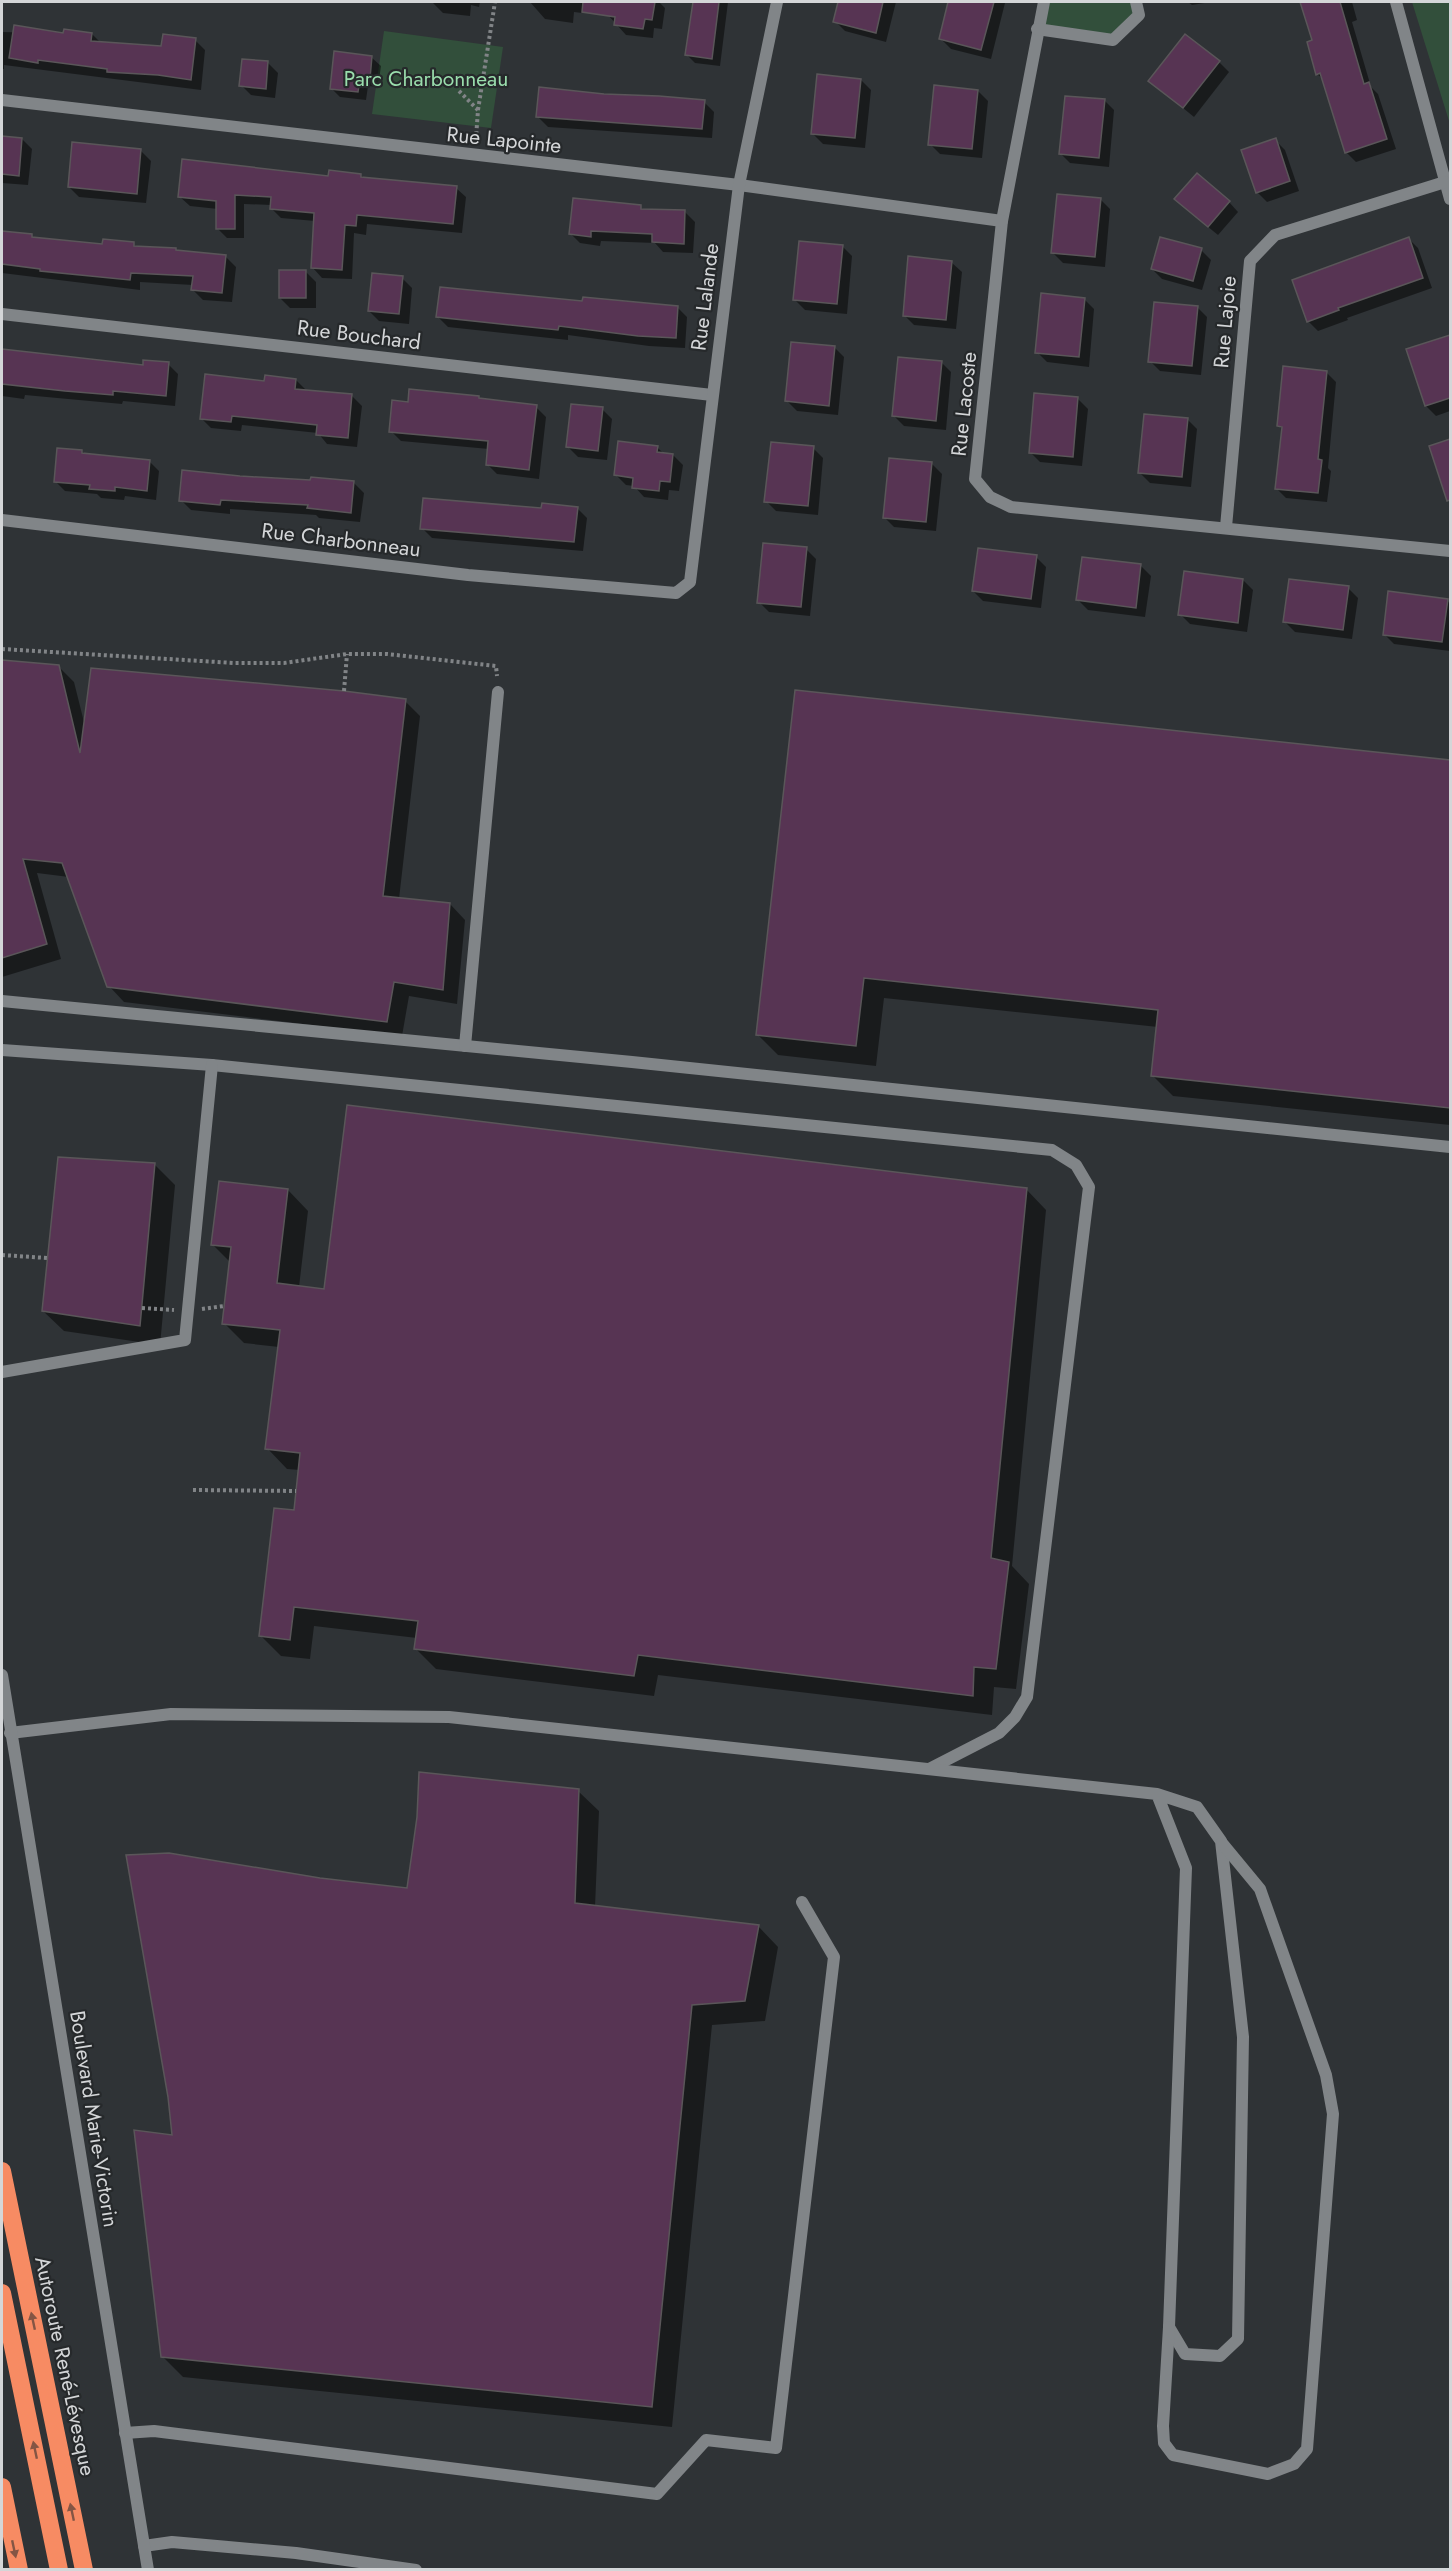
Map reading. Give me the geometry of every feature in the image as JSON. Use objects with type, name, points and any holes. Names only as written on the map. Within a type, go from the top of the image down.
[{"type":"highway","name":"Autoroute René-Lévesque","points":[[2,2171],[84,2570]]},
{"type":"highway","points":[[2,2293],[59,2570]]},
{"type":"highway","points":[[2,2487],[18,2570]]},
{"type":"street","name":"Rue Lalande","points":[[676,593],[690,582],[739,185],[777,2]]},
{"type":"street","name":"Rue Lacoste","points":[[1044,2],[1002,221],[975,479],[990,497],[1011,507],[1450,551]]},
{"type":"street","points":[[1037,29],[1113,40],[1139,15],[1136,2]]},
{"type":"street","points":[[1396,2],[1450,199]]},
{"type":"street","name":"Rue Lapointe","points":[[2,100],[739,185],[1002,221]]},
{"type":"street","name":"Rue Lajoie","points":[[1226,527],[1250,261],[1275,235],[1445,182]]},
{"type":"street","name":"Rue Bouchard","points":[[2,314],[712,395]]},
{"type":"street","name":"Rue Charbonneau","points":[[2,520],[468,575],[676,593]]},
{"type":"street","points":[[465,1046],[498,692]]},
{"type":"street","points":[[2,998],[1450,1147]]},
{"type":"street","points":[[2,1050],[212,1065],[1052,1150],[1076,1164],[1089,1186],[1027,1697],[1015,1717],[999,1733],[928,1769]]},
{"type":"street","points":[[2,1372],[185,1340],[212,1065]]},
{"type":"street","name":"Boulevard Marie-Victorin","points":[[2,1675],[148,2570]]},
{"type":"street","points":[[10,1733],[171,1714],[449,1717],[1157,1794],[1197,1807],[1260,1889],[1326,2075],[1333,2114],[1307,2449],[1294,2464],[1268,2474],[1173,2455],[1164,2444],[1186,1868],[1157,1794]]},
{"type":"street","points":[[1169,2327],[1185,2354],[1220,2356],[1238,2340],[1243,2037],[1221,1841]]},
{"type":"street","points":[[125,2433],[154,2432],[657,2494],[706,2440],[776,2448],[834,1957],[802,1902]]},
{"type":"street","points":[[144,2546],[181,2543],[296,2553],[416,2570]]},
{"type":"path","points":[[474,156],[478,110],[495,2]]},
{"type":"path","points":[[459,91],[478,110]]},
{"type":"path","points":[[2,649],[234,663],[284,663],[347,654],[387,654],[496,666],[498,692]]},
{"type":"path","points":[[344,691],[347,654]]},
{"type":"path","points":[[2,1255],[47,1258]]},
{"type":"path","points":[[194,1490],[296,1491]]},
{"type":"green space","points":[[1044,2],[1136,2],[1139,15],[1113,40],[1037,29]]},
{"type":"green space","points":[[1412,2],[1450,2],[1450,124]]},
{"type":"green space","name":"Parc Charbonneau","points":[[384,31],[503,47],[491,128],[372,114]]},
{"type":"building","points":[[583,2],[655,2],[652,20],[645,19],[643,29],[614,25],[615,17],[582,12]]},
{"type":"building","points":[[693,2],[719,2],[712,59],[685,55]]},
{"type":"building","points":[[838,2],[883,2],[876,33],[833,22]]},
{"type":"building","points":[[948,2],[994,2],[981,50],[939,39]]},
{"type":"building","points":[[1300,2],[1340,2],[1364,84],[1369,82],[1387,139],[1345,153],[1320,73],[1316,75],[1307,42],[1312,40]]},
{"type":"building","points":[[14,25],[63,33],[64,29],[92,33],[91,41],[161,46],[163,34],[196,38],[191,80],[158,75],[107,72],[107,69],[9,58]]},
{"type":"building","points":[[1185,34],[1220,61],[1183,108],[1148,81]]},
{"type":"building","points":[[334,51],[372,56],[370,79],[360,78],[358,92],[330,89]]},
{"type":"building","points":[[242,59],[268,61],[266,89],[239,86]]},
{"type":"building","points":[[817,74],[861,79],[855,138],[811,134]]},
{"type":"building","points":[[934,85],[978,90],[972,149],[928,145]]},
{"type":"building","points":[[539,87],[604,94],[705,100],[702,129],[536,117]]},
{"type":"building","points":[[1065,96],[1105,99],[1099,158],[1059,154]]},
{"type":"building","points":[[2,136],[22,138],[19,176],[2,174]]},
{"type":"building","points":[[1276,138],[1290,181],[1256,193],[1241,150]]},
{"type":"building","points":[[72,142],[141,149],[137,194],[68,187]]},
{"type":"building","points":[[182,159],[328,176],[329,170],[361,174],[361,177],[457,186],[453,224],[357,215],[356,226],[345,225],[342,270],[311,268],[314,213],[270,209],[271,197],[235,195],[235,229],[216,229],[216,201],[178,197]]},
{"type":"building","points":[[1197,173],[1230,201],[1208,227],[1174,199]]},
{"type":"building","points":[[1057,194],[1101,198],[1095,257],[1051,253]]},
{"type":"building","points":[[573,198],[641,205],[641,209],[685,210],[684,244],[652,242],[652,234],[591,231],[591,237],[569,234]]},
{"type":"building","points":[[2,231],[32,234],[32,237],[102,244],[103,239],[134,242],[134,246],[176,248],[176,250],[226,255],[222,293],[191,290],[193,276],[131,273],[130,280],[40,271],[40,269],[2,264]]},
{"type":"building","points":[[1160,237],[1202,248],[1193,281],[1151,269]]},
{"type":"building","points":[[1409,237],[1423,278],[1338,308],[1339,310],[1307,322],[1292,280]]},
{"type":"building","points":[[799,241],[843,245],[837,304],[793,300]]},
{"type":"building","points":[[908,256],[952,261],[946,320],[903,316]]},
{"type":"building","points":[[279,270],[306,270],[306,298],[279,298]]},
{"type":"building","points":[[372,273],[403,276],[399,314],[368,311]]},
{"type":"building","points":[[440,287],[582,301],[583,297],[678,306],[676,338],[638,336],[559,326],[558,330],[436,317]]},
{"type":"building","points":[[1041,293],[1085,298],[1079,357],[1035,353]]},
{"type":"building","points":[[1154,302],[1198,306],[1192,366],[1148,362]]},
{"type":"building","points":[[1450,335],[1450,398],[1425,406],[1406,349]]},
{"type":"building","points":[[791,342],[835,346],[829,406],[785,401]]},
{"type":"building","points":[[2,349],[143,365],[143,360],[169,362],[166,396],[113,391],[113,395],[2,384]]},
{"type":"building","points":[[898,357],[942,361],[936,421],[892,416]]},
{"type":"building","points":[[1283,366],[1327,371],[1318,459],[1322,460],[1318,493],[1275,489],[1282,427],[1277,426]]},
{"type":"building","points":[[205,374],[264,381],[265,375],[296,379],[295,389],[352,394],[348,438],[316,435],[317,425],[232,416],[231,422],[200,419]]},
{"type":"building","points":[[409,389],[537,405],[529,470],[486,465],[488,441],[389,432],[392,400],[408,402]]},
{"type":"building","points":[[1034,393],[1078,397],[1073,457],[1029,453]]},
{"type":"building","points":[[571,404],[603,407],[598,451],[566,447]]},
{"type":"building","points":[[1144,414],[1188,418],[1182,477],[1138,473]]},
{"type":"building","points":[[1450,439],[1450,500],[1447,501],[1429,446]]},
{"type":"building","points":[[618,441],[658,446],[657,452],[673,454],[670,482],[660,481],[659,491],[632,488],[633,478],[614,475]]},
{"type":"building","points":[[771,442],[814,446],[808,506],[764,502]]},
{"type":"building","points":[[57,448],[150,460],[147,491],[115,487],[115,491],[89,489],[90,485],[54,482]]},
{"type":"building","points":[[889,458],[932,462],[926,522],[883,518]]},
{"type":"building","points":[[182,470],[240,476],[310,480],[311,477],[354,481],[351,513],[307,508],[308,505],[221,500],[220,505],[179,501]]},
{"type":"building","points":[[423,498],[541,508],[542,503],[578,507],[574,542],[420,529]]},
{"type":"building","points":[[763,543],[807,547],[801,607],[757,603]]},
{"type":"building","points":[[978,548],[1037,555],[1031,599],[972,591]]},
{"type":"building","points":[[1082,557],[1141,564],[1136,608],[1076,600]]},
{"type":"building","points":[[1184,571],[1243,579],[1238,623],[1178,615]]},
{"type":"building","points":[[1289,579],[1349,586],[1343,630],[1283,622]]},
{"type":"building","points":[[1388,591],[1448,599],[1442,642],[1383,635]]},
{"type":"building","points":[[2,660],[59,665],[80,753],[91,668],[344,691],[406,699],[383,896],[450,903],[443,990],[394,982],[387,1022],[107,987],[62,863],[23,859],[47,944],[2,958]]},
{"type":"building","points":[[795,690],[1450,760],[1450,1108],[1151,1076],[1158,1010],[864,978],[856,1046],[756,1035]]},
{"type":"building","points":[[347,1105],[1027,1188],[991,1558],[1009,1562],[996,1669],[974,1667],[973,1696],[638,1655],[634,1676],[414,1649],[418,1621],[294,1607],[290,1640],[259,1636],[274,1508],[294,1510],[300,1453],[265,1449],[280,1330],[222,1324],[231,1247],[211,1245],[219,1181],[288,1189],[277,1283],[324,1289]]},
{"type":"building","points":[[58,1157],[155,1163],[140,1326],[42,1311]]},
{"type":"building","points":[[419,1772],[579,1789],[575,1903],[759,1925],[745,2001],[692,2005],[652,2407],[161,2357],[134,2130],[172,2135],[168,2097],[126,1855],[169,1853],[320,1878],[407,1888],[417,1817]]}]
